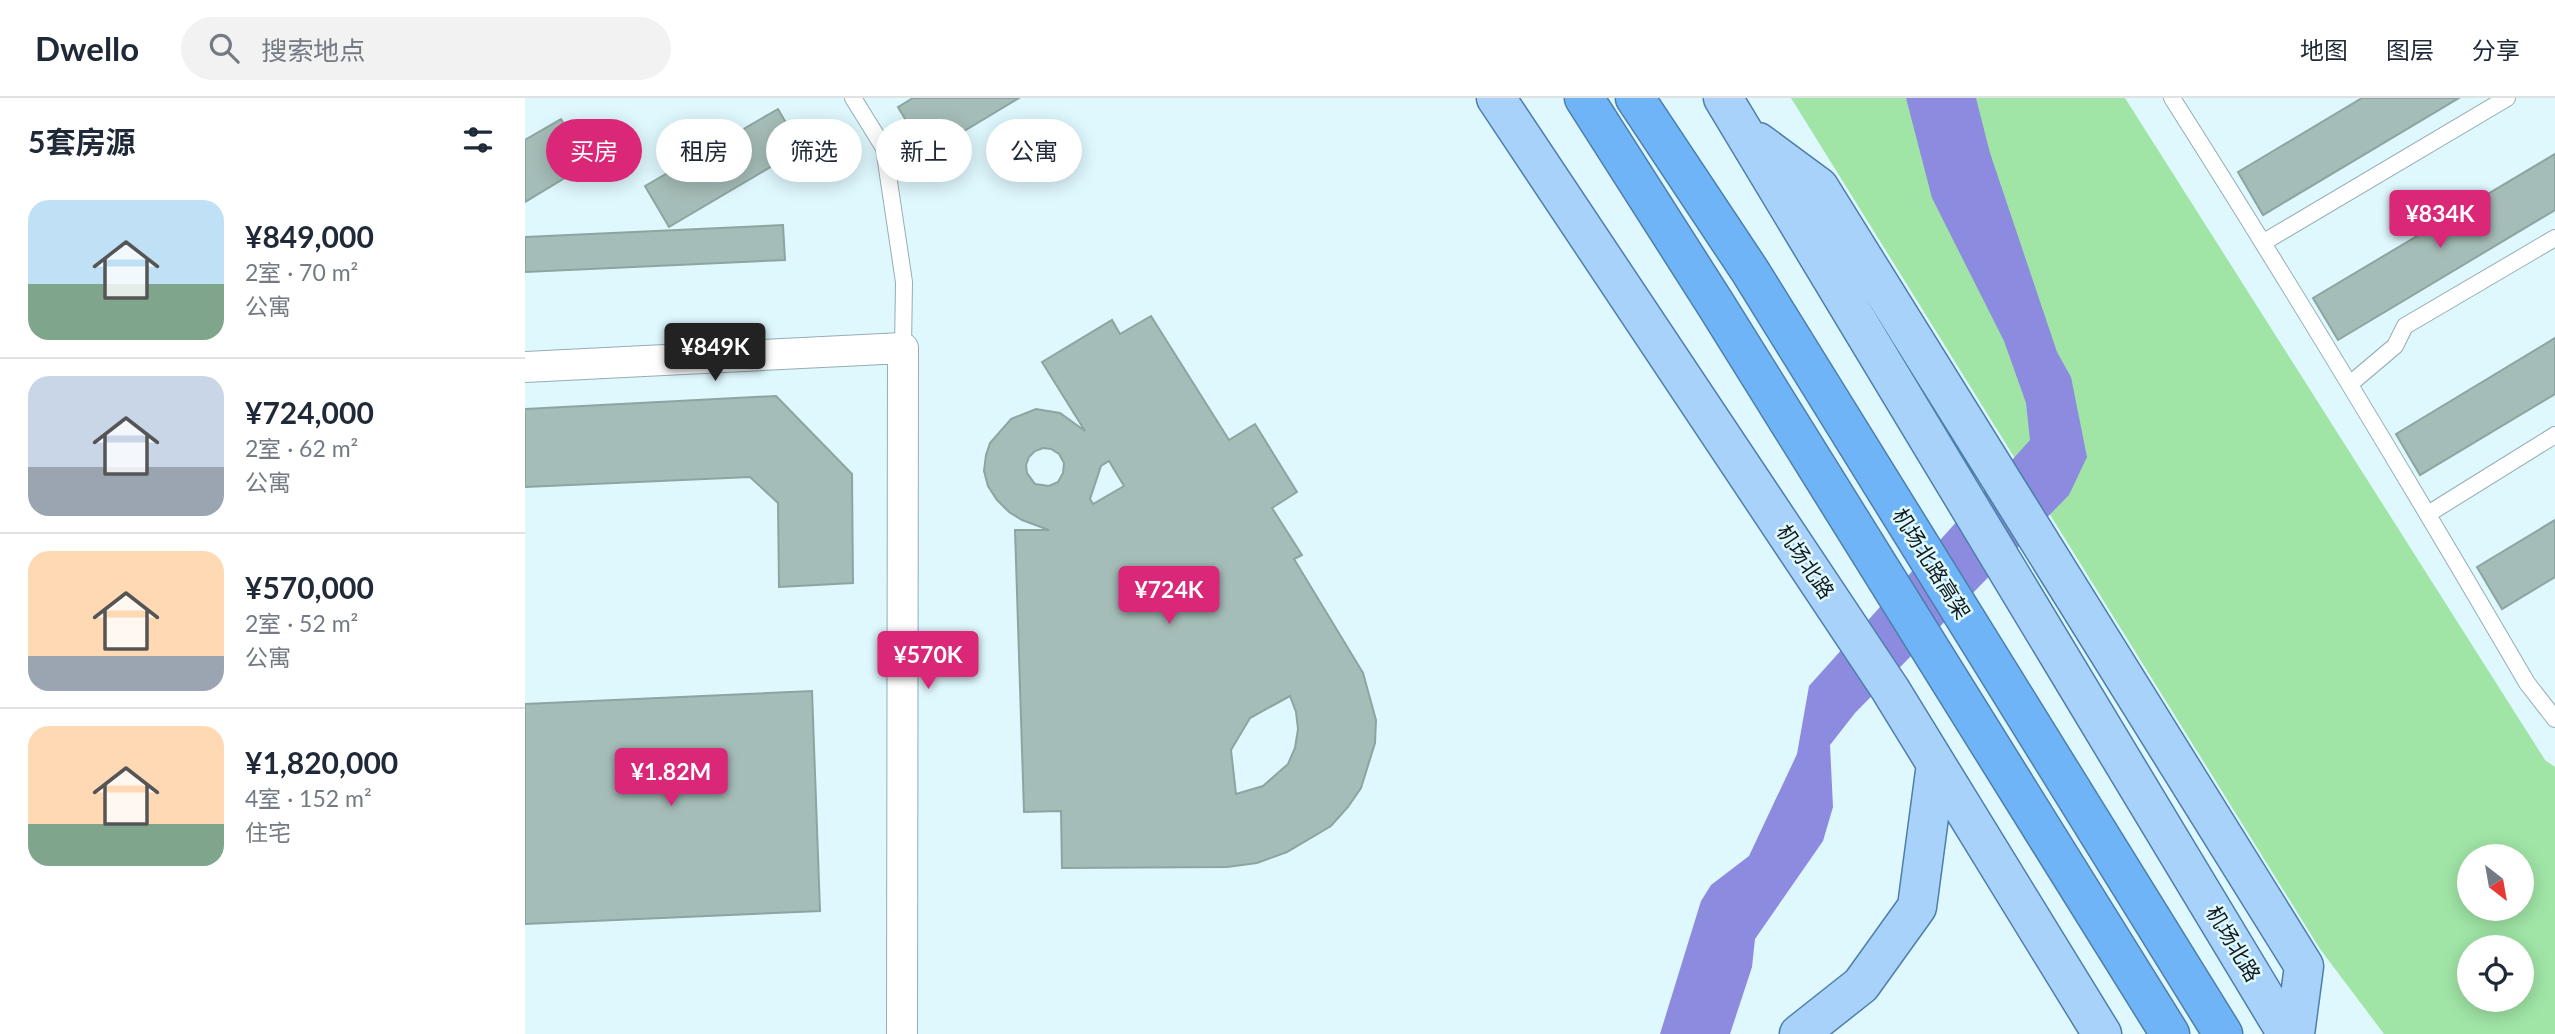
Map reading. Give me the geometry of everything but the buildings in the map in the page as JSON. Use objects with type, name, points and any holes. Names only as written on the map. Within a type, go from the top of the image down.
[{"type":"highway","points":[[1584,98],[2170,1034]]},
{"type":"highway","name":"机场北路高架","points":[[1635,98],[1750,271],[2223,1034]]},
{"type":"main road","name":"机场北路","points":[[1496,98],[1890,689],[2102,1034]]},
{"type":"main road","name":"机场北路","points":[[1723,98],[2287,1034]]},
{"type":"main road","points":[[1743,132],[1819,187],[2304,966],[2295,1034]]},
{"type":"main road","points":[[1799,1034],[1861,985],[1917,907],[1936,764]]},
{"type":"street","points":[[525,367],[903,348],[902,1034]]},
{"type":"lane","points":[[853,98],[884,148],[905,282],[903,348]]},
{"type":"lane","points":[[2172,98],[2264,242],[2527,682],[2555,719]]},
{"type":"lane","points":[[2264,242],[2507,98]]},
{"type":"lane","points":[[2350,384],[2395,346],[2405,326],[2555,237]]},
{"type":"lane","points":[[2428,514],[2555,435]]},
{"type":"green space","points":[[1791,98],[2125,98],[2545,760],[2555,767],[2555,1034],[2384,1034],[2320,949]]},
{"type":"shaded area","points":[[1906,98],[1976,98],[1990,153],[2057,352],[2071,377],[2087,457],[2069,495],[1855,713],[1830,745],[1833,807],[1823,841],[1755,939],[1752,967],[1730,1034],[1660,1034],[1701,901],[1711,885],[1749,856],[1797,754],[1809,686],[2030,440],[2026,403],[2004,341],[1932,198]]}]
